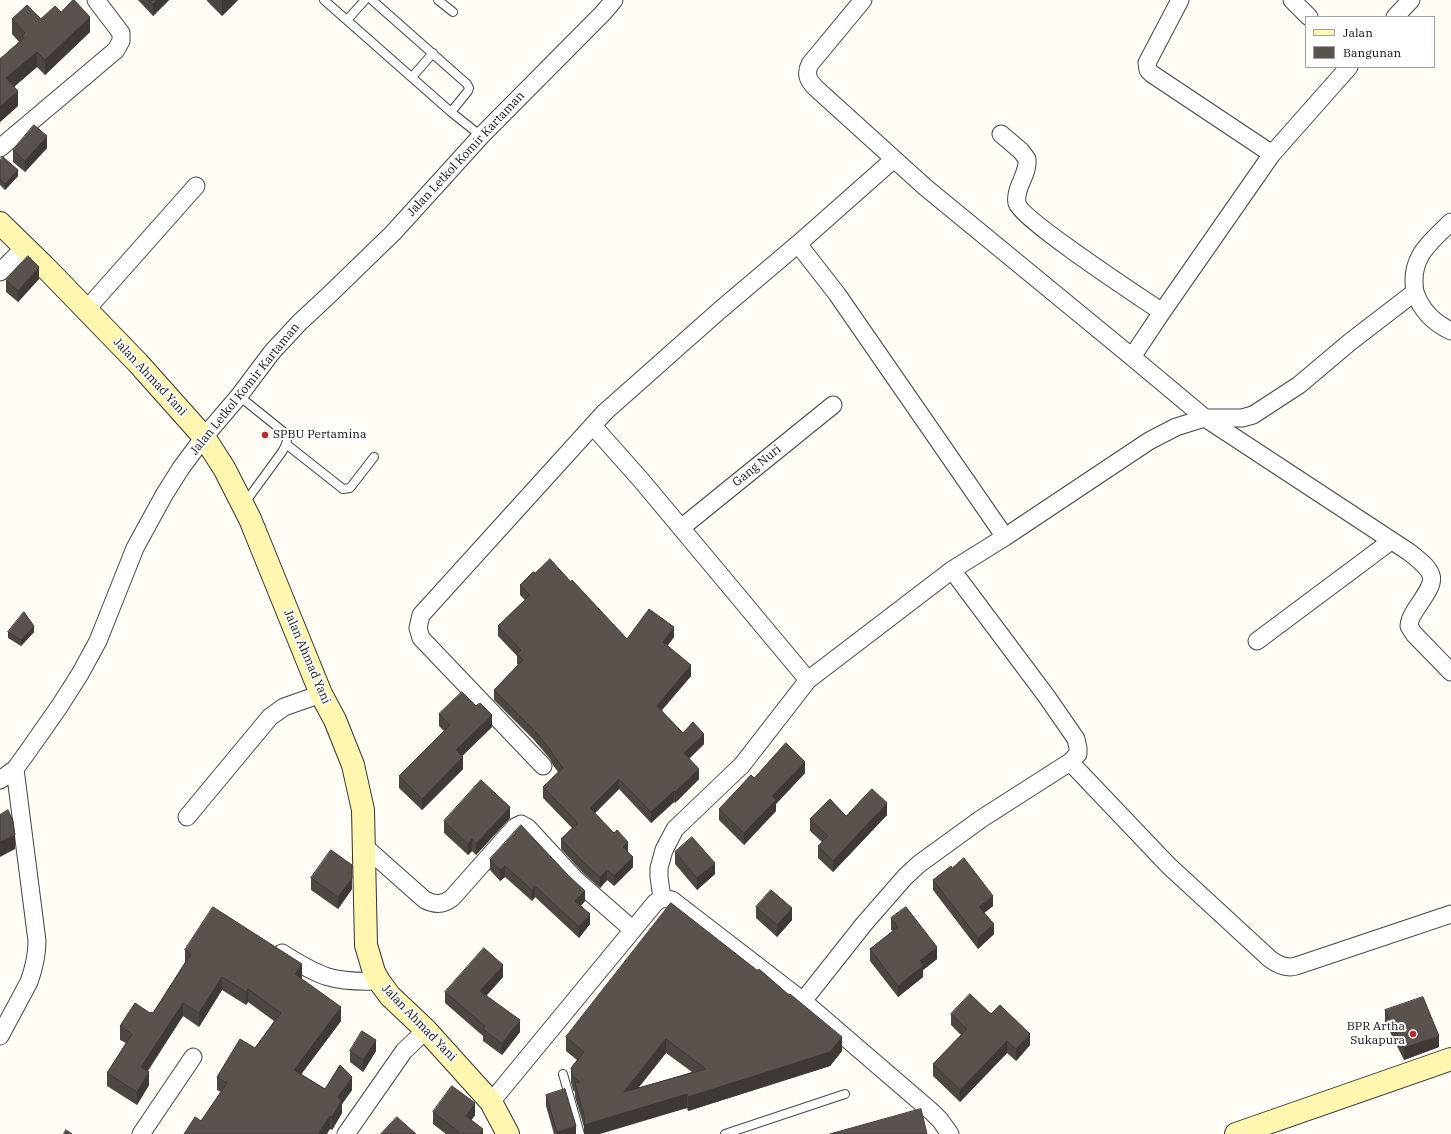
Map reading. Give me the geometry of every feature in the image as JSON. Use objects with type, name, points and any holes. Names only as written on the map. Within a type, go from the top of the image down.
[{"type":"street","points":[[0,148],[116,50],[121,41],[121,33],[96,0]]},
{"type":"street","name":"Jalan Letkol Komir Kartaman","points":[[0,780],[15,769],[59,707],[80,674],[98,641],[127,565],[141,537],[181,468],[204,437],[239,396],[272,352],[300,322],[393,233],[481,136],[603,13],[614,0]]},
{"type":"street","points":[[863,0],[812,61],[807,71],[807,76],[810,82],[819,92],[925,187],[1205,418],[1419,560],[1431,572],[1433,579],[1432,584],[1412,614],[1409,626],[1414,634],[1451,672]]},
{"type":"street","points":[[1180,0],[1147,63],[1148,70],[1272,154]]},
{"type":"street","points":[[1292,0],[1308,16]]},
{"type":"street","points":[[1396,16],[1411,0]]},
{"type":"street","points":[[1132,357],[1272,154],[1348,68]]},
{"type":"street","points":[[1001,134],[1028,159],[1017,198],[1018,206],[1021,210],[1041,228],[1162,312]]},
{"type":"street","points":[[543,766],[425,642],[418,631],[418,625],[423,612],[606,412],[720,310],[798,244],[894,159]]},
{"type":"street","points":[[86,310],[196,186]]},
{"type":"street","points":[[1451,222],[1435,237],[1419,256],[1414,273],[1414,292],[1422,308],[1430,317],[1451,331]]},
{"type":"street","name":"Jalan Ahmad Yani","points":[[0,223],[138,363],[204,437],[224,468],[243,505],[291,617],[321,694],[335,720],[353,765],[363,810],[366,945],[371,964],[379,981],[397,1003],[426,1030],[470,1076],[491,1102],[508,1134]]},
{"type":"street","points":[[798,244],[837,294],[1005,537]]},
{"type":"street","points":[[0,272],[24,248]]},
{"type":"street","points":[[662,898],[659,868],[664,850],[674,829],[742,765],[808,680],[952,570],[1005,537],[1149,441],[1176,427],[1205,418],[1242,418],[1266,407],[1299,385],[1350,342],[1414,292]]},
{"type":"street","name":"Gang Nuri","points":[[681,528],[833,405]]},
{"type":"street","points":[[593,426],[681,528],[808,680]]},
{"type":"street","points":[[1257,641],[1391,541]]},
{"type":"street","points":[[803,1000],[864,924],[905,877],[919,864],[981,819],[1070,762],[1078,754],[1076,739],[1047,697],[952,570]]},
{"type":"street","points":[[187,817],[270,717],[284,707],[321,694]]},
{"type":"street","points":[[1070,762],[1169,866],[1270,959],[1281,966],[1291,968],[1451,914]]},
{"type":"street","points":[[0,1036],[29,982],[36,954],[37,940],[15,769]]},
{"type":"street","points":[[364,846],[426,900],[440,905],[452,898],[514,827],[521,824],[528,828],[576,880],[633,930]]},
{"type":"street","points":[[491,1102],[655,903],[662,898],[672,900],[803,1000],[932,1112],[950,1134]]},
{"type":"street","points":[[268,944],[321,976],[346,981],[379,981]]},
{"type":"street","points":[[346,1134],[404,1051],[426,1030]]},
{"type":"street","points":[[141,1134],[193,1057]]},
{"type":"street","points":[[1236,1134],[1451,1059]]},
{"type":"lane","points":[[324,0],[451,112],[481,136]]},
{"type":"lane","points":[[348,20],[365,0]]},
{"type":"lane","points":[[372,0],[433,53],[469,88],[451,112]]},
{"type":"lane","points":[[438,0],[453,12]]},
{"type":"lane","points":[[412,77],[433,53]]},
{"type":"lane","points":[[239,396],[285,433],[287,438],[286,444],[243,505]]},
{"type":"lane","points":[[286,444],[343,489],[350,488],[374,457]]},
{"type":"lane","points":[[563,1074],[580,1134]]},
{"type":"lane","points":[[725,1134],[845,1094]]},
{"type":"building","points":[[73,0],[90,17],[45,60],[37,52],[6,78],[18,91],[0,107],[0,59],[24,38],[22,36],[25,33],[12,19],[27,5],[41,19],[55,6],[61,12]]},
{"type":"building","points":[[149,0],[157,0],[153,4]]},
{"type":"building","points":[[34,125],[47,136],[25,161],[13,150]]},
{"type":"building","points":[[3,157],[18,170],[5,184],[0,179],[0,160]]},
{"type":"building","points":[[28,256],[39,267],[18,291],[6,280]]},
{"type":"building","points":[[550,559],[571,582],[572,580],[627,639],[649,609],[674,627],[663,642],[691,665],[657,706],[683,733],[693,722],[704,734],[684,753],[699,769],[651,812],[619,779],[590,808],[614,833],[617,830],[628,842],[623,847],[633,857],[614,876],[607,870],[600,877],[561,839],[578,823],[543,787],[563,768],[534,730],[494,690],[523,660],[517,654],[521,650],[498,626],[530,595],[520,585],[533,572],[535,573]]},
{"type":"building","points":[[24,612],[34,626],[21,640],[8,632]]},
{"type":"building","points":[[462,692],[476,706],[480,703],[492,715],[456,750],[463,757],[422,799],[399,776],[450,725],[439,714]]},
{"type":"building","points":[[786,743],[805,762],[772,796],[776,800],[744,833],[719,809],[751,775],[754,778]]},
{"type":"building","points":[[481,780],[510,807],[476,844],[472,839],[468,844],[444,821]]},
{"type":"building","points":[[872,789],[887,803],[833,861],[818,846],[828,836],[810,819],[830,799],[846,816]]},
{"type":"building","points":[[8,810],[13,821],[15,835],[0,842],[0,815]]},
{"type":"building","points":[[521,825],[585,891],[575,901],[590,914],[579,927],[535,886],[532,890],[505,866],[500,870],[490,859]]},
{"type":"building","points":[[692,837],[715,863],[697,878],[675,852]]},
{"type":"building","points":[[331,850],[352,865],[352,878],[338,897],[311,878]]},
{"type":"building","points":[[964,858],[993,896],[979,907],[994,924],[978,938],[933,880],[951,866],[952,868]]},
{"type":"building","points":[[771,890],[792,908],[777,925],[756,907]]},
{"type":"building","points":[[671,903],[758,971],[759,969],[842,1037],[830,1052],[688,1097],[687,1094],[584,1125],[585,1119],[575,1083],[580,1082],[573,1076],[571,1068],[584,1052],[566,1037]],"holes":[[[666,1039],[706,1069],[624,1092]]]},
{"type":"building","points":[[213,907],[302,964],[295,974],[341,1007],[294,1070],[325,1089],[340,1065],[352,1077],[338,1097],[342,1100],[332,1117],[330,1116],[318,1134],[184,1134],[195,1117],[201,1121],[227,1083],[217,1077],[240,1039],[255,1048],[281,1013],[248,989],[246,992],[222,977],[199,1013],[183,1003],[141,1067],[149,1072],[137,1092],[107,1073],[132,1034],[120,1026],[135,1003],[150,1013],[153,1013],[191,954],[185,950]]},
{"type":"building","points":[[906,907],[937,947],[920,961],[923,966],[898,986],[870,949],[898,927],[891,918]]},
{"type":"building","points":[[484,948],[503,965],[480,991],[520,1020],[502,1044],[483,1029],[485,1026],[445,992]]},
{"type":"building","points":[[970,994],[991,1014],[1000,1005],[1030,1034],[1016,1049],[1007,1041],[960,1090],[933,1064],[967,1029],[951,1014]]},
{"type":"building","name":"BPR Artha Sukapura","points":[[1423,997],[1439,1036],[1404,1048],[1385,1010]]},
{"type":"building","points":[[362,1031],[376,1040],[363,1060],[350,1051]]},
{"type":"building","points":[[452,1086],[475,1103],[466,1116],[483,1129],[480,1134],[457,1134],[459,1132],[433,1112]]},
{"type":"building","points":[[565,1089],[576,1126],[557,1132],[546,1095]]},
{"type":"building","points":[[921,1109],[927,1134],[830,1134]]},
{"type":"building","points":[[397,1117],[416,1134],[381,1134]]},
{"type":"building","points":[[66,1130],[72,1134],[64,1134]]},
{"type":"place","name":"SPBU Pertamina","points":[[265,435]]},
{"type":"place","name":"BPR Artha Sukapura","points":[[1413,1034]]}]
